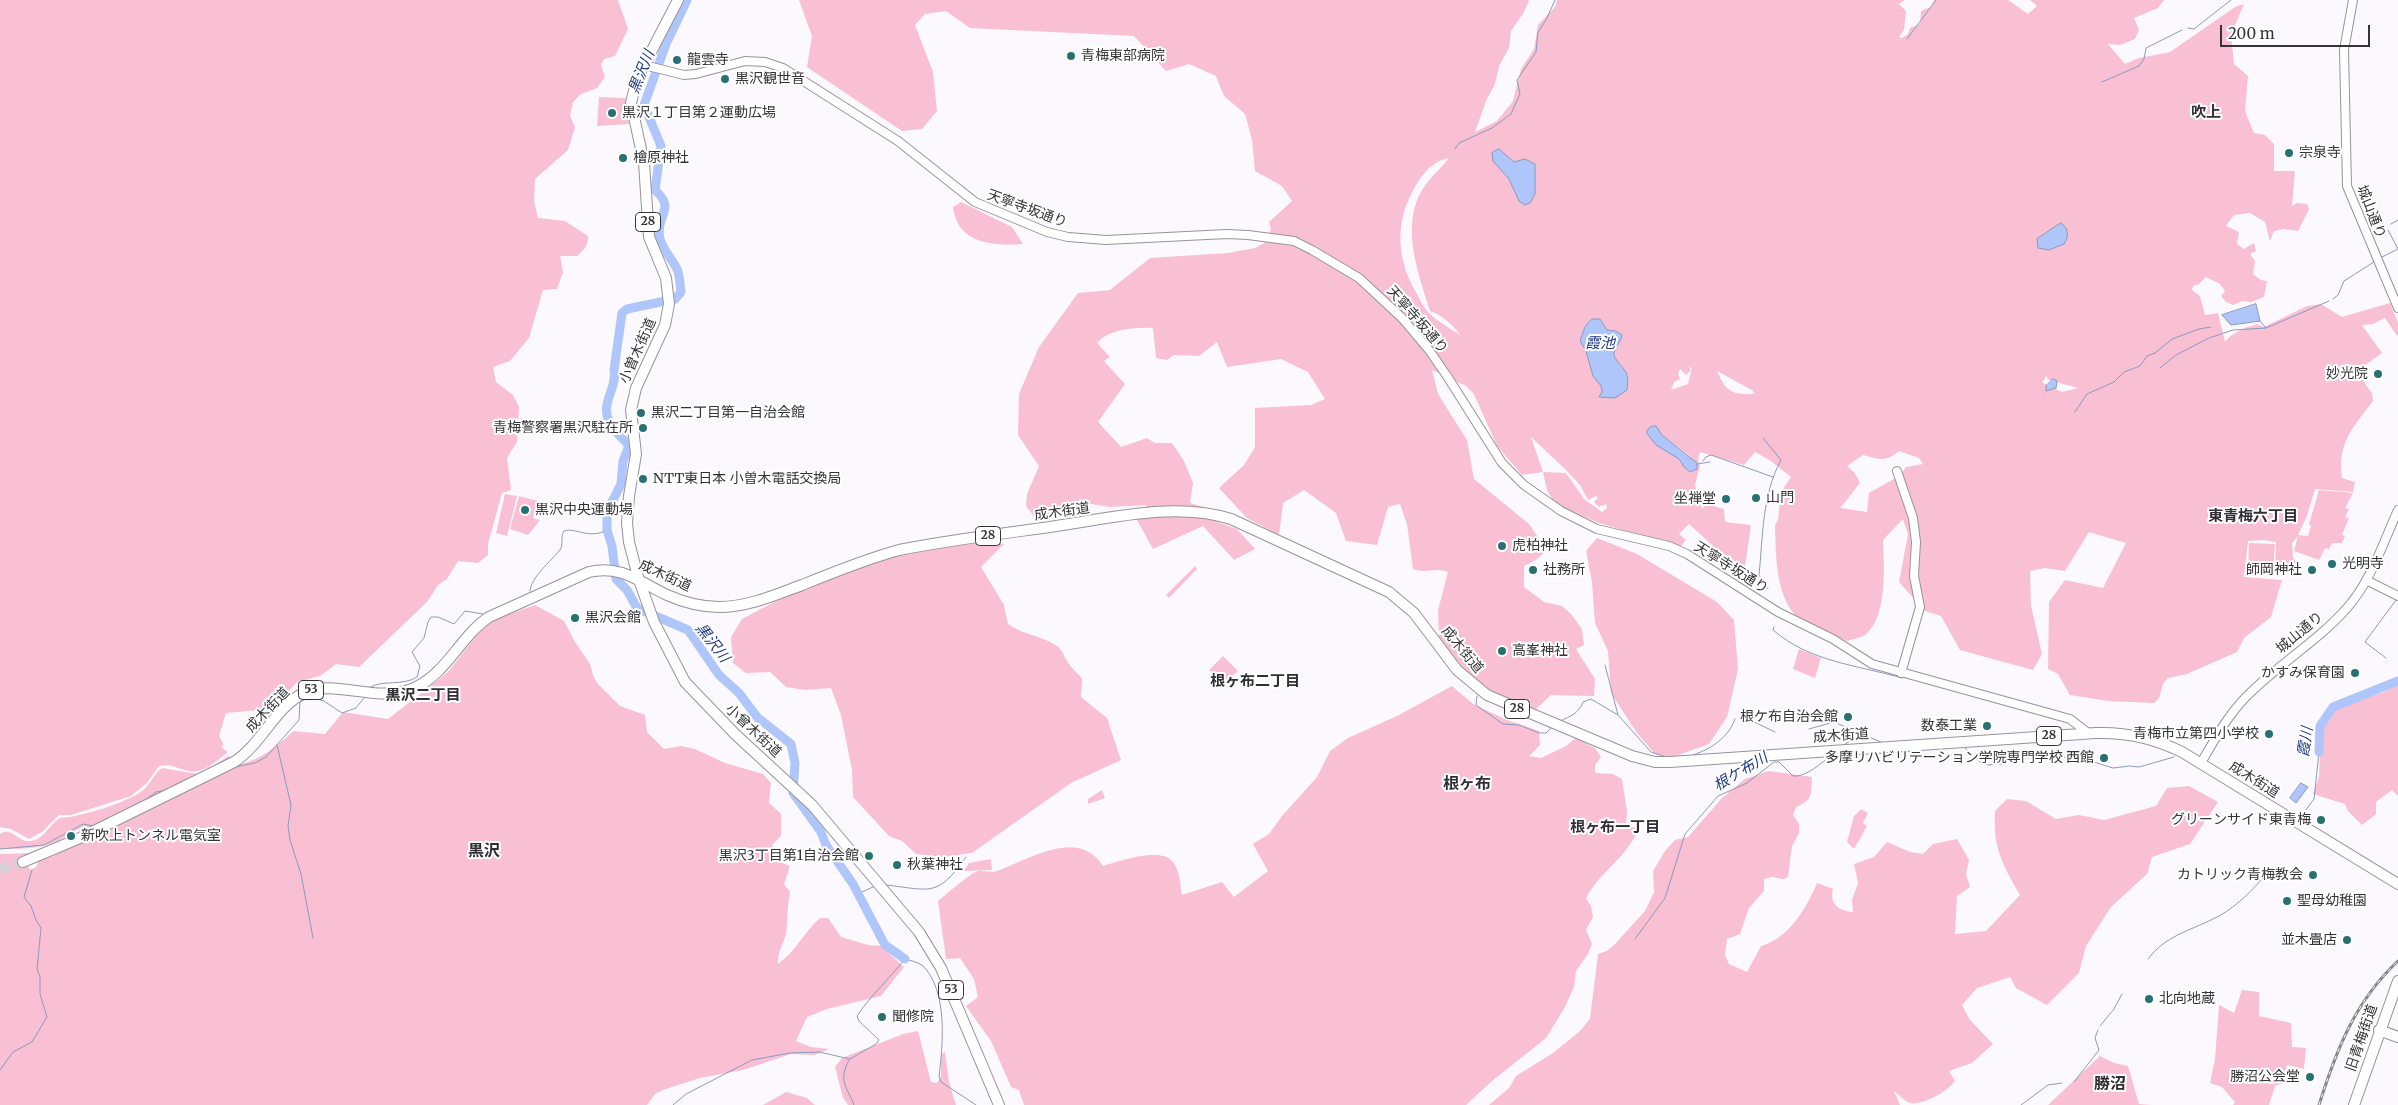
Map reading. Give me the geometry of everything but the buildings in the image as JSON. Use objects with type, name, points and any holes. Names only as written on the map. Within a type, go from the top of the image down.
[{"type":"main road","name":"小曽木街道","points":[[638,578],[629,542],[627,523],[628,502],[636,454],[630,410],[636,388],[665,325],[669,299],[665,276],[650,241],[644,163],[631,108],[634,87],[649,66],[678,0]]},
{"type":"main road","name":"成木街道","points":[[22,862],[80,838],[234,762],[248,750],[291,702],[304,692],[322,688],[387,694],[415,688],[436,674],[475,628],[495,613],[595,570],[616,572],[638,578],[660,591],[697,605],[737,606],[767,598],[875,557],[899,550],[1128,516],[1201,513],[1240,523],[1389,592],[1414,612],[1457,670],[1481,691],[1507,705],[1623,753],[1648,761],[1662,763],[2088,733],[2117,733],[2144,737],[2173,748],[2201,764],[2398,884]]},
{"type":"main road","name":"小曾木街道","points":[[638,578],[652,616],[675,667],[690,688],[830,824],[919,932],[941,968],[999,1105]]},
{"type":"main road","points":[[647,601],[651,595],[660,591]]},
{"type":"main road","name":"旧青梅街道","points":[[2354,1105],[2379,1030],[2398,982]]},
{"type":"main road","points":[[2379,1030],[2398,1037]]},
{"type":"street","name":"城山通り","points":[[2352,0],[2344,50],[2347,186],[2398,308]]},
{"type":"street","name":"天寧寺坂通り","points":[[649,66],[664,71],[690,74],[751,61],[765,62],[783,68],[898,142],[980,205],[1059,236],[1106,240],[1227,234],[1294,241],[1359,278],[1402,318],[1438,363],[1502,463],[1524,485],[1561,511],[1590,526],[1669,546],[1687,554],[1778,612],[1833,639],[1872,664],[2070,719],[2088,733]]},
{"type":"street","points":[[1897,471],[1913,518],[1916,542],[1914,576],[1920,607],[1901,673]]},
{"type":"street","name":"城山通り","points":[[2201,764],[2224,725],[2245,698],[2339,616],[2366,580],[2398,510]]},
{"type":"street","points":[[2366,580],[2398,596]]},
{"type":"shaded area","points":[[0,0],[618,0],[628,29],[615,56],[604,59],[601,65],[605,77],[597,88],[581,94],[573,102],[570,116],[575,127],[568,150],[535,179],[534,201],[538,218],[565,221],[588,236],[588,239],[586,247],[577,256],[560,256],[563,272],[557,289],[543,290],[529,338],[510,361],[493,367],[496,382],[513,395],[519,407],[517,442],[507,458],[511,490],[502,493],[488,544],[488,555],[478,563],[458,561],[447,579],[438,585],[427,602],[359,667],[336,664],[320,676],[297,682],[282,699],[269,709],[226,713],[219,736],[223,743],[222,748],[228,752],[210,766],[198,771],[188,771],[164,765],[159,766],[147,783],[131,796],[71,815],[59,815],[42,832],[29,839],[11,829],[0,827]]},
{"type":"shaded area","points":[[799,0],[1529,0],[1524,12],[1511,31],[1509,48],[1499,66],[1495,84],[1486,101],[1475,132],[1497,121],[1513,101],[1521,69],[1534,49],[1538,25],[1555,7],[1557,0],[1905,0],[1899,4],[1906,11],[1904,30],[1899,37],[1902,38],[1908,34],[1910,28],[1920,24],[1921,11],[1931,7],[1934,0],[2008,0],[2028,14],[2037,6],[2030,0],[2164,0],[2158,8],[2134,18],[2139,30],[2135,39],[2120,45],[2108,44],[2125,64],[2139,58],[2170,52],[2235,7],[2244,4],[2231,35],[2234,64],[2248,76],[2245,111],[2254,133],[2265,135],[2274,144],[2274,171],[2295,171],[2292,206],[2297,203],[2307,204],[2309,209],[2298,231],[2284,229],[2274,231],[2270,241],[2265,222],[2250,213],[2234,215],[2226,226],[2239,232],[2237,244],[2244,249],[2254,243],[2256,251],[2250,254],[2255,261],[2253,274],[2261,280],[2267,281],[2264,297],[2251,302],[2242,301],[2233,305],[2226,302],[2221,296],[2225,291],[2220,284],[2206,277],[2199,284],[2193,286],[2192,290],[2200,296],[2205,315],[2218,313],[2225,342],[2243,329],[2257,324],[2264,327],[2307,306],[2321,304],[2342,317],[2390,303],[2398,323],[2398,337],[2385,318],[2373,324],[2362,325],[2382,353],[2361,368],[2365,384],[2372,393],[2373,401],[2353,428],[2344,445],[2341,465],[2342,478],[2355,482],[2353,492],[2315,489],[2307,516],[2298,535],[2308,536],[2311,526],[2309,524],[2319,490],[2353,493],[2345,508],[2349,509],[2345,517],[2349,518],[2342,535],[2345,536],[2342,543],[2332,543],[2329,549],[2325,548],[2319,560],[2294,551],[2298,536],[2292,543],[2293,558],[2301,567],[2291,572],[2285,572],[2275,568],[2276,542],[2263,540],[2248,541],[2244,577],[2282,580],[2271,617],[2244,638],[2237,652],[2187,674],[2168,678],[2163,684],[2159,698],[2154,703],[2108,701],[2070,695],[2058,674],[2048,669],[2049,602],[2065,580],[2103,588],[2126,543],[2089,532],[2065,571],[2045,568],[2030,571],[2031,606],[2042,654],[2033,670],[1960,650],[1941,616],[1925,611],[1899,582],[1908,534],[1903,519],[1883,540],[1884,576],[1878,616],[1865,635],[1847,641],[1798,618],[1788,606],[1778,572],[1775,525],[1778,520],[1781,492],[1791,477],[1771,461],[1755,452],[1744,465],[1700,452],[1698,460],[1700,466],[1695,485],[1702,509],[1707,504],[1724,509],[1725,522],[1751,525],[1745,566],[1729,565],[1729,556],[1723,555],[1689,524],[1679,534],[1686,540],[1680,547],[1599,523],[1555,504],[1547,490],[1543,472],[1522,475],[1497,446],[1474,394],[1466,386],[1432,370],[1438,394],[1467,440],[1474,479],[1529,524],[1547,550],[1536,560],[1524,566],[1524,587],[1544,602],[1562,606],[1571,614],[1582,629],[1584,645],[1576,649],[1595,679],[1594,696],[1551,695],[1536,709],[1510,703],[1474,682],[1439,639],[1438,610],[1448,572],[1413,569],[1407,524],[1400,504],[1388,507],[1377,545],[1346,541],[1336,513],[1304,490],[1283,503],[1279,535],[1247,518],[1219,488],[1244,465],[1255,447],[1255,408],[1311,405],[1325,399],[1308,372],[1281,359],[1227,367],[1217,342],[1199,356],[1174,355],[1167,360],[1156,358],[1153,328],[1139,328],[1116,332],[1102,338],[1097,343],[1110,357],[1104,361],[1125,384],[1098,422],[1121,447],[1147,438],[1155,443],[1172,443],[1184,461],[1193,483],[1190,503],[1207,508],[1209,519],[1237,529],[1255,549],[1234,560],[1203,526],[1153,549],[1137,520],[1147,505],[1110,507],[1085,503],[1066,513],[1036,519],[1026,506],[1027,494],[1039,466],[1018,435],[1019,394],[1039,347],[1078,293],[1110,290],[1150,258],[1228,253],[1255,248],[1266,242],[1271,229],[1269,222],[1292,201],[1282,186],[1255,171],[1252,140],[1245,114],[1224,96],[1216,76],[1189,64],[1166,71],[1134,36],[970,28],[946,11],[925,14],[915,25],[933,72],[937,111],[922,129],[902,131],[807,67],[812,36]],"holes":[[[1449,158],[1426,184],[1418,199],[1413,214],[1413,247],[1420,280],[1430,311],[1447,321],[1460,335],[1425,309],[1405,268],[1400,242],[1403,215],[1414,189],[1428,169]],[[1689,367],[1692,368],[1688,384],[1671,390],[1674,382],[1680,379],[1678,374],[1680,369],[1686,375],[1691,370]],[[1717,371],[1752,390],[1755,394],[1741,394],[1731,391],[1724,384]],[[2046,376],[2049,380],[2078,388],[2062,392],[2042,383]],[[1662,435],[1690,456],[1684,467]],[[1531,437],[1580,485],[1588,500],[1596,496],[1598,498],[1594,502],[1599,507],[1606,504],[1607,508],[1602,512],[1584,499],[1566,473],[1543,472]],[[1899,451],[1919,458],[1923,464],[1906,467],[1899,476],[1869,493],[1867,512],[1840,508],[1860,483],[1855,473],[1847,466],[1863,455],[1886,459]]]},
{"type":"shaded area","name":"黒沢１丁目第２運動広場","points":[[599,97],[625,98],[629,124],[597,126]]},
{"type":"shaded area","points":[[961,202],[1012,227],[1023,244],[989,243],[969,235],[961,229],[953,207]]},
{"type":"shaded area","points":[[505,494],[517,496],[507,536],[496,533]]},
{"type":"shaded area","name":"黒沢中央運動場","points":[[519,496],[538,501],[533,518],[540,520],[528,535],[510,529]]},
{"type":"shaded area","points":[[1597,538],[1637,554],[1717,602],[1734,620],[1738,669],[1727,717],[1709,744],[1670,758],[1655,754],[1637,733],[1611,693],[1608,651],[1595,623],[1592,582],[1586,551]]},
{"type":"shaded area","points":[[980,542],[1004,544],[981,567],[1004,605],[1008,624],[1020,631],[1046,640],[1060,649],[1082,680],[1081,697],[1107,718],[1121,760],[1071,783],[972,853],[943,857],[916,854],[902,841],[889,836],[853,797],[852,770],[841,715],[831,688],[805,690],[786,687],[770,672],[746,673],[733,663],[731,637],[742,619],[797,590],[879,558],[923,547]]},
{"type":"shaded area","points":[[2249,543],[2275,544],[2273,573],[2248,571]]},
{"type":"shaded area","points":[[1195,566],[1197,569],[1169,598],[1166,595]]},
{"type":"shaded area","points":[[535,605],[564,621],[590,664],[594,678],[599,685],[620,706],[645,715],[647,732],[664,749],[681,746],[695,749],[725,763],[763,774],[771,783],[769,803],[781,814],[781,836],[772,845],[777,861],[790,866],[784,884],[790,892],[786,933],[778,964],[785,959],[820,918],[828,918],[841,937],[868,945],[881,946],[904,967],[881,996],[827,1009],[807,1017],[796,1041],[811,1047],[830,1049],[814,1055],[791,1054],[743,1070],[700,1078],[655,1094],[647,1105],[0,1105],[0,854],[31,853],[19,857],[23,868],[27,866],[31,870],[36,867],[39,860],[51,857],[233,765],[242,764],[259,757],[294,731],[325,734],[343,712],[388,719],[448,672],[490,621]]},
{"type":"shaded area","points":[[1799,649],[1821,658],[1815,678],[1793,669]]},
{"type":"shaded area","points":[[1223,656],[1238,671],[1224,684],[1209,670]]},
{"type":"shaded area","points":[[2398,685],[2398,796],[2392,790],[2376,802],[2376,814],[2362,825],[2348,811],[2345,804],[2313,794],[2319,777],[2321,724],[2326,715],[2334,708],[2384,692]]},
{"type":"shaded area","points":[[1452,686],[1473,704],[1507,720],[1539,731],[1540,745],[1529,756],[1541,758],[1566,746],[1576,738],[1595,748],[1601,757],[1595,765],[1595,773],[1613,774],[1622,779],[1627,811],[1626,825],[1638,829],[1628,848],[1597,882],[1586,899],[1591,906],[1593,917],[1586,930],[1592,944],[1588,954],[1576,971],[1574,987],[1565,1007],[1546,1038],[1492,1081],[1466,1105],[1024,1105],[1019,1090],[1011,1087],[991,1041],[966,1006],[978,997],[974,979],[960,958],[946,959],[938,901],[978,871],[997,871],[1038,854],[1067,847],[1081,849],[1093,855],[1103,866],[1139,856],[1159,855],[1166,857],[1172,861],[1177,869],[1182,895],[1222,882],[1234,897],[1268,871],[1253,844],[1269,834],[1282,816],[1317,777],[1330,751],[1348,738],[1397,716]]},
{"type":"shaded area","points":[[228,756],[232,759],[94,828],[82,828],[56,842],[40,846],[0,849],[0,834],[4,832],[11,833],[25,841],[34,840],[39,838],[60,818],[103,809],[135,795],[145,788],[162,768],[198,774],[208,770]]},
{"type":"shaded area","points":[[1769,771],[1812,777],[1811,788],[1810,796],[1806,802],[1796,807],[1793,815],[1799,824],[1799,833],[1792,846],[1788,877],[1783,879],[1772,877],[1764,879],[1764,891],[1749,908],[1740,934],[1727,939],[1725,955],[1729,964],[1747,972],[1761,946],[1780,936],[1795,921],[1808,903],[1817,883],[1833,889],[1832,899],[1836,906],[1853,912],[1852,900],[1858,883],[1854,864],[1874,857],[1887,842],[1910,852],[1923,854],[1933,844],[1957,839],[1969,860],[1966,874],[1970,887],[1957,896],[1955,934],[1986,931],[2020,895],[1997,846],[1995,811],[2007,799],[2026,801],[2056,819],[2079,815],[2104,820],[2156,806],[2167,788],[2189,786],[2218,802],[2190,844],[2152,857],[2147,874],[2111,907],[2086,946],[2079,973],[2047,1005],[2016,988],[2010,977],[1977,988],[1962,1005],[1970,1020],[1993,1044],[1972,1063],[1949,1071],[1955,1081],[1941,1093],[1928,1100],[1910,1103],[1894,1091],[1900,1105],[1489,1105],[1509,1088],[1516,1076],[1553,1053],[1579,1032],[1590,1019],[1598,954],[1607,951],[1615,944],[1645,911],[1654,892],[1653,871],[1665,851],[1675,840],[1688,837],[1722,798],[1745,779]]},
{"type":"shaded area","points":[[1102,790],[1105,798],[1088,804],[1088,799]]},
{"type":"shaded area","points":[[1861,809],[1868,813],[1863,823],[1867,826],[1854,849],[1847,842],[1854,816]]},
{"type":"shaded area","points":[[991,859],[992,870],[964,871],[969,863]]},
{"type":"shaded area","points":[[2242,990],[2259,992],[2259,1016],[2291,1023],[2292,1047],[2306,1048],[2304,1069],[2287,1065],[2283,1083],[2275,1086],[2269,1105],[2233,1105],[2235,1102],[2222,1087],[2210,1083],[2215,1059],[2219,1005],[2234,1013]]},
{"type":"shaded area","points":[[918,1031],[931,1082],[937,1083],[941,1076],[941,1054],[945,1052],[949,1082],[956,1105],[848,1105],[843,1098],[835,1067],[842,1058],[903,1034]]},
{"type":"shaded area","points":[[2100,1056],[2114,1063],[2128,1066],[2139,1104],[2152,1105],[2048,1105]]},
{"type":"shaded area","points":[[786,1092],[807,1098],[815,1105],[763,1105]]},
{"type":"water","points":[[1499,149],[1514,162],[1525,159],[1535,164],[1535,194],[1530,203],[1525,205],[1519,201],[1509,179],[1493,161],[1492,153]]},
{"type":"water","points":[[2061,223],[2066,227],[2067,233],[2064,244],[2049,250],[2038,248],[2037,239]]},
{"type":"water","points":[[2256,304],[2260,321],[2231,325],[2222,315]]},
{"type":"water","name":"霞池","points":[[1592,319],[1600,319],[1607,330],[1616,331],[1622,335],[1614,356],[1627,374],[1628,383],[1627,390],[1615,398],[1599,397],[1602,392],[1601,386],[1593,376],[1586,351],[1580,341],[1585,327]]},
{"type":"water","points":[[2053,379],[2057,381],[2056,388],[2046,391],[2046,386]]},
{"type":"water","points":[[1656,426],[1662,435],[1697,463],[1697,469],[1690,472],[1679,459],[1656,445],[1646,432],[1650,427]]},
{"type":"water","points":[[2301,783],[2308,787],[2296,803],[2290,798]]},
{"type":"waterway","name":"黒沢川","points":[[687,0],[666,44],[644,105],[661,146],[655,190],[661,197],[665,208],[660,224],[660,239],[677,269],[681,292],[675,299],[627,309],[622,313],[614,383],[607,408],[611,425],[629,446],[623,461],[621,484],[607,516],[607,530],[612,546],[616,579],[627,590],[637,608],[688,630],[719,675],[739,693],[757,717],[791,744],[795,763],[793,793],[821,832],[826,845],[853,884],[885,945],[905,959]]},
{"type":"waterway","points":[[1455,149],[1459,143],[1492,128],[1511,114],[1520,94],[1517,80],[1536,52],[1538,32],[1555,0]]},
{"type":"waterway","points":[[1907,39],[1936,0]]},
{"type":"waterway","points":[[2188,28],[2194,29],[2231,0]]},
{"type":"waterway","points":[[2102,82],[2139,66],[2144,59],[2146,48],[2182,30]]},
{"type":"waterway","points":[[2391,224],[2398,220]]},
{"type":"waterway","points":[[2380,258],[2398,249],[2388,230]]},
{"type":"waterway","points":[[2333,299],[2338,295],[2344,281],[2374,262]]},
{"type":"waterway","points":[[2160,368],[2176,355],[2209,338],[2233,330],[2266,328],[2329,301]]},
{"type":"waterway","points":[[2260,321],[2266,328]]},
{"type":"waterway","points":[[2075,412],[2087,394],[2114,382],[2124,372],[2140,366],[2147,356],[2155,353],[2172,339],[2199,329],[2211,327]]},
{"type":"waterway","points":[[1763,438],[1781,460],[1770,487],[1763,531],[1759,575],[1768,589]]},
{"type":"waterway","points":[[1703,461],[1711,455],[1773,477]]},
{"type":"waterway","points":[[1697,464],[1710,462]]},
{"type":"waterway","points":[[530,591],[534,580],[560,550],[564,531],[594,534],[607,530]]},
{"type":"waterway","points":[[2386,658],[2365,642],[2396,600]]},
{"type":"waterway","points":[[371,687],[412,680],[417,677],[420,666],[412,652],[424,638],[431,617],[438,617],[454,624],[465,611],[483,614]]},
{"type":"waterway","points":[[1774,627],[1773,630],[1787,641],[1818,656],[1902,678]]},
{"type":"waterway","points":[[1605,665],[1618,715]]},
{"type":"waterway","name":"霞川","points":[[2319,752],[2320,726],[2333,707],[2398,681]]},
{"type":"waterway","points":[[1477,696],[1476,705],[1503,724],[1519,725],[1539,733],[1546,733],[1551,728]]},
{"type":"waterway","points":[[235,767],[255,763],[266,757],[299,720],[300,702],[310,697],[324,701],[342,713],[356,708],[364,698]]},
{"type":"waterway","points":[[1560,721],[1574,714],[1583,702],[1591,699],[1618,715],[1651,752],[1666,757]]},
{"type":"waterway","points":[[1746,718],[1775,732]]},
{"type":"waterway","points":[[1690,756],[1717,743],[1728,732],[1735,719]]},
{"type":"waterway","name":"根ケ布川","points":[[1809,729],[1834,722],[1883,743]]},
{"type":"waterway","name":"根ケ布川","points":[[1842,746],[1862,734]]},
{"type":"waterway","points":[[277,745],[291,805],[288,826],[290,840],[301,874],[313,938]]},
{"type":"waterway","name":"根ケ布川","points":[[1964,747],[1981,763],[1988,765],[2003,764],[2017,758],[2061,757],[2081,758],[2113,768],[2139,767],[2174,757]]},
{"type":"waterway","name":"霞川","points":[[2299,819],[2314,799],[2319,752]]},
{"type":"waterway","name":"根ケ布川","points":[[1635,939],[1665,898],[1685,834],[1718,796],[1747,783],[1774,762],[1779,762],[1793,776],[1798,776],[1814,769],[1832,755]]},
{"type":"waterway","points":[[144,801],[156,792],[166,790]]},
{"type":"waterway","points":[[0,849],[44,845],[83,824],[93,826]]},
{"type":"waterway","points":[[886,885],[923,889],[932,888],[948,879],[966,857]]},
{"type":"waterway","points":[[0,1070],[13,1052],[32,1042],[47,1017],[40,994],[40,977],[37,969],[41,928],[31,906],[24,897],[32,870]]},
{"type":"waterway","name":"霞川","points":[[2148,959],[2170,939],[2226,912],[2245,897],[2261,880]]},
{"type":"waterway","points":[[858,894],[875,886]]},
{"type":"waterway","points":[[673,1105],[686,1094],[752,1060],[790,1053],[819,1052],[850,1059],[876,1044],[879,1040],[859,1021],[857,1016],[905,959],[923,966],[937,989],[942,1019],[942,1049],[939,1076],[941,1082],[976,1105]]},
{"type":"waterway","name":"霞川","points":[[2100,1026],[2114,1009],[2122,994]]},
{"type":"waterway","name":"霞川","points":[[2074,1082],[2099,1050],[2095,1038],[2098,1030]]},
{"type":"waterway","points":[[849,1060],[844,1073],[844,1083],[854,1105]]},
{"type":"waterway","name":"霞川","points":[[2021,1105],[2048,1085],[2062,1083]]},
{"type":"tunnel","points":[[0,869],[23,862]]},
{"type":"railway","points":[[2319,1105],[2332,1065],[2349,1028],[2370,993],[2398,961]]},
{"type":"place","name":"青梅東部病院","points":[[1071,56]]},
{"type":"place","name":"龍雲寺","points":[[677,60]]},
{"type":"place","name":"黒沢観世音","points":[[725,79]]},
{"type":"place","name":"黒沢１丁目第２運動広場","points":[[612,113]]},
{"type":"place","name":"宗泉寺","points":[[2289,153]]},
{"type":"place","name":"檜原神社","points":[[623,158]]},
{"type":"place","name":"妙光院","points":[[2378,374]]},
{"type":"place","name":"黒沢二丁目第一自治会館","points":[[641,413]]},
{"type":"place","name":"青梅警察署黒沢駐在所","points":[[643,428]]},
{"type":"place","name":"NTT東日本 小曽木電話交換局","points":[[643,479]]},
{"type":"place","name":"山門","points":[[1756,498]]},
{"type":"place","name":"坐禅堂","points":[[1726,499]]},
{"type":"place","name":"黒沢中央運動場","points":[[525,510]]},
{"type":"place","name":"虎柏神社","points":[[1502,546]]},
{"type":"place","name":"光明寺","points":[[2332,564]]},
{"type":"place","name":"社務所","points":[[1533,570]]},
{"type":"place","name":"師岡神社","points":[[2312,570]]},
{"type":"place","name":"黒沢会館","points":[[575,618]]},
{"type":"place","name":"高峯神社","points":[[1502,651]]},
{"type":"place","name":"かすみ保育園","points":[[2355,673]]},
{"type":"place","name":"根ケ布自治会館","points":[[1848,717]]},
{"type":"place","name":"数泰工業","points":[[1987,726]]},
{"type":"place","name":"青梅市立第四小学校","points":[[2269,734]]},
{"type":"place","name":"多摩リハビリテーション学院専門学校 西館","points":[[2104,758]]},
{"type":"place","name":"グリーンサイド東青梅","points":[[2321,820]]},
{"type":"place","name":"新吹上トンネル電気室","points":[[71,836]]},
{"type":"place","name":"黒沢3丁目第1自治会館","points":[[869,856]]},
{"type":"place","name":"秋葉神社","points":[[897,865]]},
{"type":"place","name":"カトリック青梅教会","points":[[2313,875]]},
{"type":"place","name":"聖母幼稚園","points":[[2287,901]]},
{"type":"place","name":"並木畳店","points":[[2347,940]]},
{"type":"place","name":"北向地蔵","points":[[2149,999]]},
{"type":"place","name":"聞修院","points":[[882,1017]]},
{"type":"place","name":"勝沼公会堂","points":[[2310,1077]]},
{"type":"district","name":"吹上","points":[[2206,113]]},
{"type":"district","name":"東青梅六丁目","points":[[2253,517]]},
{"type":"district","name":"根ヶ布二丁目","points":[[1255,682]]},
{"type":"district","name":"黒沢二丁目","points":[[423,696]]},
{"type":"district","name":"根ヶ布","points":[[1467,784]]},
{"type":"district","name":"根ヶ布一丁目","points":[[1615,828]]},
{"type":"district","name":"黒沢","points":[[484,851]]},
{"type":"district","name":"勝沼","points":[[2110,1084]]}]
